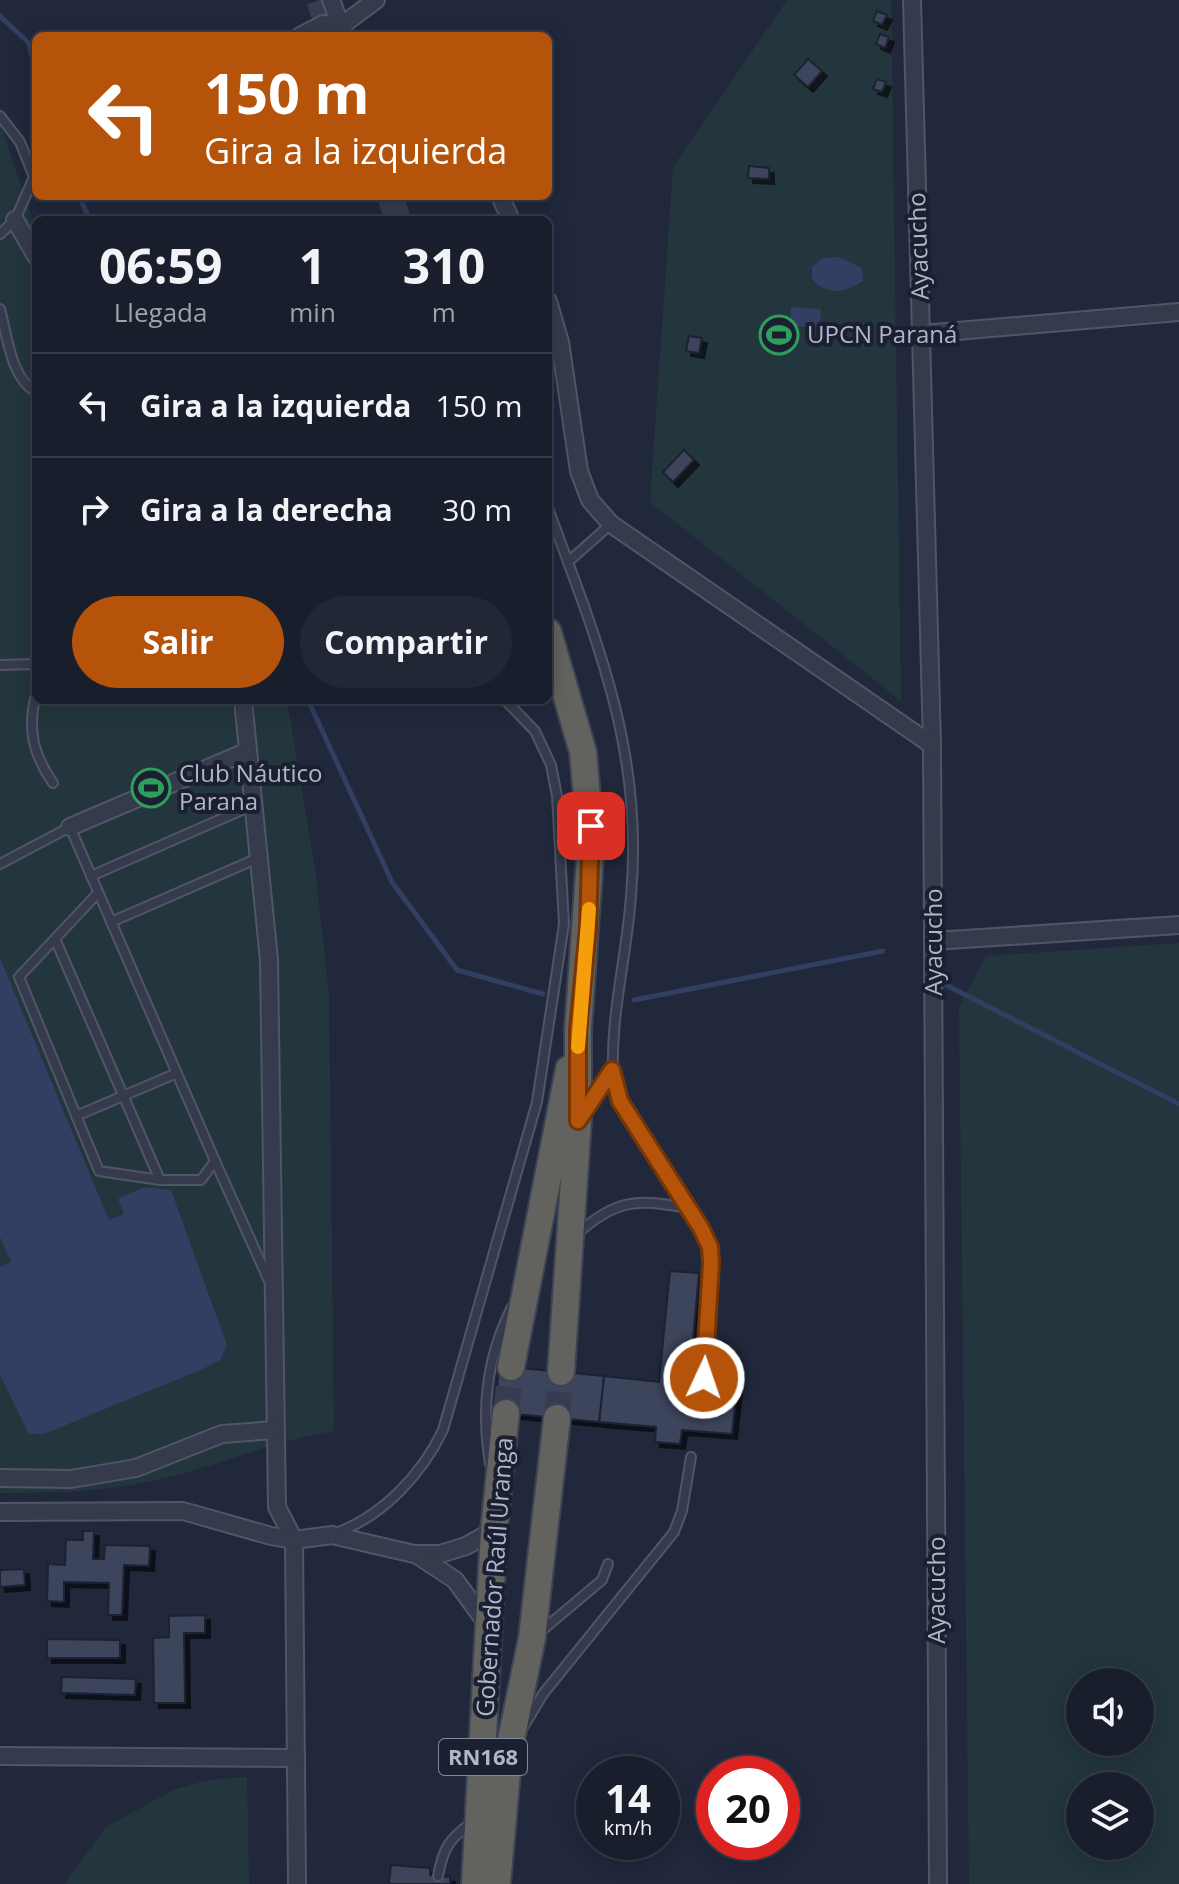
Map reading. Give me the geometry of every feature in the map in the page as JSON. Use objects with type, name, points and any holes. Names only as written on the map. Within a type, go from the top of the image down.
[{"type":"highway","points":[[552,644],[573,707],[588,780],[591,872],[578,1030],[578,1121],[561,1372]]},
{"type":"highway","points":[[511,1367],[557,1117],[578,1030]]},
{"type":"highway","name":"Gobernador Raúl Uranga","points":[[475,1884],[494,1530],[506,1413]]},
{"type":"highway","name":"Gobernador Raúl Uranga","points":[[497,1884],[509,1750],[532,1638],[557,1418]]},
{"type":"street","points":[[331,0],[341,32]]},
{"type":"street","points":[[342,32],[376,0]]},
{"type":"street","name":"Ayacucho","points":[[912,0],[932,745],[938,1884]]},
{"type":"street","points":[[308,32],[323,24],[339,32]]},
{"type":"street","points":[[15,220],[32,249]]},
{"type":"street","points":[[922,334],[1179,312]]},
{"type":"street","points":[[552,315],[560,342],[579,471],[590,500],[611,524],[932,745]]},
{"type":"street","points":[[243,704],[251,806],[269,960],[277,1507],[294,1540],[297,1884]]},
{"type":"street","points":[[70,827],[248,751]]},
{"type":"street","points":[[934,941],[1179,925]]},
{"type":"street","points":[[0,1478],[71,1479],[123,1470],[222,1434],[275,1430]]},
{"type":"street","points":[[0,1512],[183,1511],[294,1540],[332,1535],[414,1554],[440,1554],[466,1546],[494,1530]]},
{"type":"street","points":[[414,1554],[455,1580],[491,1629]]},
{"type":"street","points":[[0,1756],[296,1758]]},
{"type":"lane","points":[[0,116],[20,142],[32,166]]},
{"type":"lane","points":[[0,234],[15,220],[32,182]]},
{"type":"lane","points":[[0,309],[18,374],[26,387],[32,390]]},
{"type":"lane","points":[[552,519],[615,697],[630,774],[633,869],[612,1070],[620,1101],[710,1247],[704,1378]]},
{"type":"lane","points":[[568,562],[611,524]]},
{"type":"lane","points":[[0,665],[32,663]]},
{"type":"lane","points":[[34,704],[32,739],[39,762],[53,783]]},
{"type":"lane","points":[[332,1535],[369,1515],[417,1473],[432,1454],[458,1387],[537,1102],[564,924],[557,796],[544,746],[535,731],[509,704]]},
{"type":"lane","points":[[91,876],[251,806]]},
{"type":"lane","points":[[0,864],[70,827],[272,1288]]},
{"type":"lane","points":[[111,922],[258,858]]},
{"type":"lane","points":[[98,893],[19,977],[99,1171],[160,1180],[201,1180],[215,1161]]},
{"type":"lane","points":[[56,941],[160,1180]]},
{"type":"lane","points":[[578,1121],[612,1070]]},
{"type":"lane","points":[[76,1116],[177,1073]]},
{"type":"lane","points":[[570,1239],[606,1211],[622,1203],[660,1203],[686,1208]]},
{"type":"lane","points":[[497,1500],[485,1434],[492,1360],[501,1329],[528,1274]]},
{"type":"lane","points":[[509,1750],[543,1694],[674,1532],[682,1511],[691,1457]]},
{"type":"lane","points":[[532,1638],[602,1580],[608,1564]]},
{"type":"lane","points":[[438,1876],[443,1850],[452,1837],[478,1818]]},
{"type":"shaded area","name":"UPCN Paraná","points":[[787,0],[891,0],[901,701],[650,502],[673,167]]},
{"type":"shaded area","name":"Club Náutico Parana","points":[[0,122],[32,219],[32,704],[288,704],[315,869],[329,995],[334,1431],[142,1483],[54,1492],[0,1493]]},
{"type":"shaded area","points":[[1179,943],[1179,1884],[969,1884],[959,1006],[986,956]]},
{"type":"shaded area","points":[[247,1777],[249,1884],[64,1884],[106,1827],[175,1789],[209,1780]]},
{"type":"water","points":[[839,257],[862,268],[863,281],[836,291],[824,288],[812,279],[812,267],[823,258]]},
{"type":"water","points":[[791,307],[821,309],[820,328],[790,326]]},
{"type":"water","points":[[0,958],[109,1220],[124,1214],[118,1199],[144,1187],[171,1190],[227,1345],[220,1360],[205,1368],[44,1434],[29,1434],[0,1375],[0,1267],[11,1262],[0,1237]]},
{"type":"building","points":[[877,11],[887,15],[882,25],[873,21]]},
{"type":"building","points":[[880,34],[889,37],[885,48],[876,44]]},
{"type":"building","points":[[808,59],[822,71],[808,87],[794,75]]},
{"type":"building","points":[[877,79],[886,82],[882,92],[873,89]]},
{"type":"building","points":[[749,166],[769,168],[769,179],[748,178]]},
{"type":"building","points":[[689,336],[702,338],[699,353],[686,351]]},
{"type":"building","points":[[684,450],[694,460],[673,482],[663,472]]},
{"type":"building","points":[[670,1271],[699,1273],[689,1384],[737,1389],[732,1434],[682,1430],[680,1444],[655,1442],[656,1427],[599,1422],[604,1376],[659,1382]]},
{"type":"building","points":[[499,1366],[604,1376],[599,1422],[495,1412]]},
{"type":"building","points":[[83,1531],[94,1531],[93,1559],[104,1559],[105,1545],[150,1546],[149,1566],[124,1565],[122,1615],[108,1615],[109,1583],[64,1582],[64,1602],[47,1601],[48,1564],[65,1565],[66,1540],[83,1540]]},
{"type":"building","points":[[24,1569],[25,1585],[0,1587],[0,1570]]},
{"type":"building","points":[[205,1615],[205,1633],[184,1633],[185,1703],[154,1703],[153,1638],[169,1637],[169,1616]]},
{"type":"building","points":[[47,1639],[120,1640],[120,1658],[47,1658]]},
{"type":"building","points":[[62,1677],[136,1679],[135,1695],[61,1693]]},
{"type":"building","points":[[391,1865],[430,1868],[430,1875],[450,1877],[450,1884],[389,1884]]},
{"type":"waterway","points":[[0,16],[29,43],[32,58]]},
{"type":"waterway","points":[[81,200],[88,216]]},
{"type":"waterway","points":[[310,704],[392,882],[457,970],[543,994]]},
{"type":"waterway","points":[[634,1000],[883,951]]},
{"type":"waterway","points":[[946,985],[1179,1104]]},
{"type":"tunnel","points":[[319,0],[331,32]]},
{"type":"tunnel","points":[[391,200],[397,216]]},
{"type":"tunnel","points":[[506,1413],[511,1367]]},
{"type":"tunnel","points":[[557,1418],[561,1372]]},
{"type":"slow traffic","points":[[578,1047],[589,909]]},
{"type":"place","name":"UPCN Paraná","points":[[779,335]]},
{"type":"place","name":"Club Náutico Parana","points":[[151,788]]},
{"type":"route","points":[[591,826],[588,928],[578,1030],[578,1121],[603,1079],[612,1070],[620,1101],[701,1228],[710,1247],[711,1263],[704,1378]]}]
